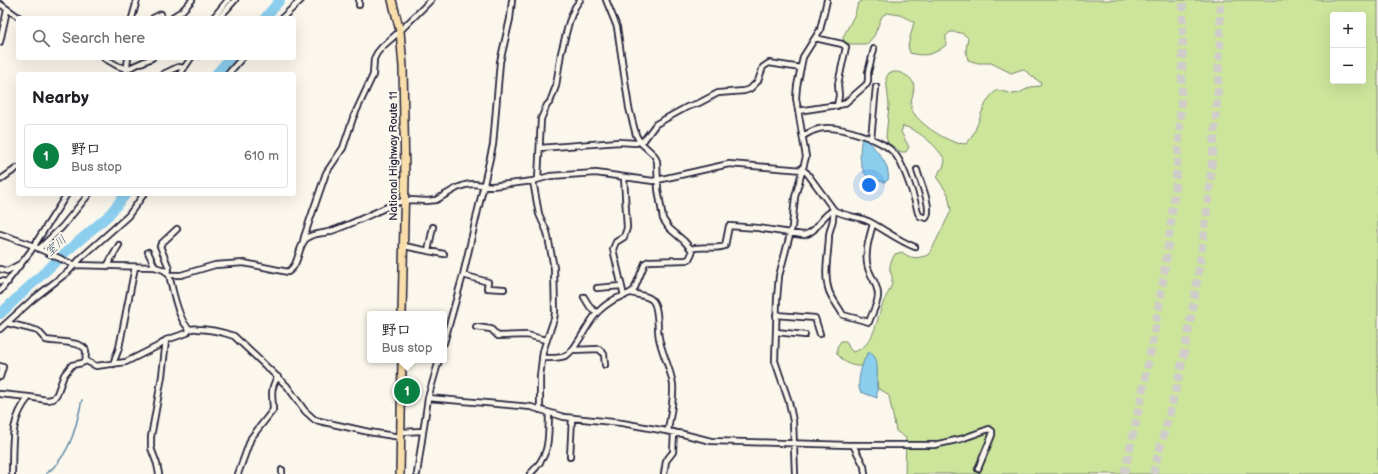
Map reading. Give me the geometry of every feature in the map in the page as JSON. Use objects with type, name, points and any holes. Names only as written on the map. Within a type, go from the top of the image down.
[{"type":"highway","name":"National Highway Route 11","points":[[392,0],[400,31],[403,67],[404,246],[402,311]]},
{"type":"highway","points":[[400,474],[402,363]]},
{"type":"street","points":[[133,16],[137,0]]},
{"type":"street","points":[[174,16],[182,11],[192,0]]},
{"type":"street","points":[[221,16],[235,0]]},
{"type":"street","points":[[284,16],[301,0]]},
{"type":"street","points":[[0,234],[33,246],[74,265],[155,267],[168,273],[181,275],[215,265],[244,263],[288,272],[292,270],[303,243],[326,173],[343,148],[353,118],[373,75],[374,59],[377,53],[431,0]]},
{"type":"street","points":[[447,332],[463,275],[484,186],[492,145],[500,62],[510,19],[512,0]]},
{"type":"street","points":[[540,410],[540,376],[543,351],[555,313],[554,268],[547,232],[539,214],[536,180],[542,119],[556,86],[561,53],[569,22],[575,7],[580,0]]},
{"type":"street","points":[[543,358],[568,354],[589,322],[597,313],[614,300],[631,293],[634,290],[639,280],[642,267],[645,263],[686,260],[689,259],[692,254],[691,249],[669,228],[664,219],[660,203],[657,161],[650,150],[640,142],[636,135],[629,108],[617,28],[606,0]]},
{"type":"street","points":[[795,474],[793,422],[789,402],[775,361],[776,315],[779,276],[791,233],[795,197],[806,157],[796,98],[803,57],[820,30],[826,0]]},
{"type":"street","points":[[214,16],[224,1]]},
{"type":"street","points":[[0,4],[17,16]]},
{"type":"street","points":[[0,42],[7,10]]},
{"type":"street","points":[[157,16],[161,14]]},
{"type":"street","points":[[815,38],[842,44],[846,47],[838,84],[839,96],[837,106]]},
{"type":"street","points":[[798,111],[844,104],[866,84],[874,49]]},
{"type":"street","points":[[108,60],[127,72]]},
{"type":"street","points":[[127,72],[128,60]]},
{"type":"street","points":[[127,72],[148,60]]},
{"type":"street","points":[[181,72],[190,60]]},
{"type":"street","points":[[230,72],[240,60]]},
{"type":"street","points":[[540,148],[619,142],[640,142],[644,140],[656,124],[687,107],[699,103],[718,93],[750,90],[758,81],[763,67],[769,63],[801,68]]},
{"type":"street","points":[[167,72],[178,67],[184,68]]},
{"type":"street","points":[[871,139],[876,87]]},
{"type":"street","points":[[803,136],[817,129],[834,128],[871,139],[895,153],[908,182],[918,213],[920,216],[926,218],[929,211],[928,204],[917,170]]},
{"type":"street","points":[[303,243],[312,235],[331,231],[404,200],[436,200],[465,185],[473,184],[484,186],[536,180],[550,176],[596,173],[653,181],[729,164],[803,170],[807,172],[833,211],[834,218],[829,234],[830,242],[826,258],[829,292],[843,315],[869,322],[878,300],[878,292],[868,269],[867,261],[867,249],[873,224]]},
{"type":"street","points":[[0,180],[16,169]]},
{"type":"street","points":[[624,177],[627,228],[624,237],[616,242],[613,249],[624,296]]},
{"type":"street","points":[[0,291],[30,252],[66,196]]},
{"type":"street","points":[[40,250],[62,227],[87,196]]},
{"type":"street","points":[[0,329],[32,300],[69,271],[128,216],[143,196]]},
{"type":"street","points":[[691,249],[697,247],[721,248],[725,246],[728,226],[758,228],[802,235],[808,234],[813,231],[827,213],[833,211],[864,220],[915,247]]},
{"type":"street","points":[[428,251],[433,227]]},
{"type":"street","points":[[177,229],[160,246],[169,268],[168,273],[183,323],[190,329]]},
{"type":"street","points":[[107,266],[119,245]]},
{"type":"street","points":[[404,246],[444,254]]},
{"type":"street","points":[[148,252],[155,267]]},
{"type":"street","points":[[0,269],[7,271],[22,262]]},
{"type":"street","points":[[113,364],[119,348],[135,267]]},
{"type":"street","points":[[463,275],[488,282],[487,288],[504,289]]},
{"type":"street","points":[[0,281],[8,282]]},
{"type":"street","points":[[597,288],[621,286]]},
{"type":"street","points":[[631,293],[648,298],[652,300],[655,305],[660,344],[670,371],[673,387],[668,431]]},
{"type":"street","points":[[584,297],[590,307],[597,313]]},
{"type":"street","points":[[776,315],[815,318],[820,334]]},
{"type":"street","points":[[7,323],[38,331],[43,338],[49,341],[73,343],[82,346],[86,352],[86,361]]},
{"type":"street","points":[[476,327],[491,329],[498,336],[527,335],[546,340]]},
{"type":"street","points":[[0,394],[48,400],[53,399],[57,394],[66,371],[72,364],[86,361],[96,366],[126,362],[147,352],[166,340],[187,333],[190,329],[197,328],[234,336],[287,386],[305,411],[315,420],[369,432],[400,435],[423,431]]},
{"type":"street","points":[[776,332],[805,335]]},
{"type":"street","points":[[158,474],[158,464],[151,448],[151,437],[162,376],[166,340]]},
{"type":"street","points":[[572,350],[599,350],[604,354],[604,365]]},
{"type":"street","points":[[417,474],[428,398],[438,363]]},
{"type":"street","points":[[0,366],[3,367],[0,377]]},
{"type":"street","points":[[238,474],[251,438],[273,410],[272,390],[273,384],[278,377]]},
{"type":"street","points":[[12,474],[13,426],[29,397]]},
{"type":"street","points":[[428,398],[531,407],[572,418],[622,423],[674,432],[711,441],[853,445],[934,445],[961,439],[989,429],[992,431],[992,435],[978,469]]},
{"type":"street","points":[[530,474],[539,465],[547,450],[549,413]]},
{"type":"street","points":[[570,457],[572,418]]},
{"type":"street","points":[[664,474],[666,461],[673,452],[674,432]]},
{"type":"street","points":[[853,445],[864,466],[865,474]]},
{"type":"green space","points":[[862,0],[1378,0],[1378,474],[905,474],[906,438],[896,431],[889,396],[885,392],[878,389],[877,368],[872,354],[867,354],[862,366],[854,366],[837,354],[837,347],[841,341],[846,341],[849,348],[853,352],[861,349],[871,338],[881,308],[891,286],[892,278],[890,267],[895,254],[902,252],[915,258],[929,255],[951,211],[948,194],[937,178],[940,170],[943,168],[945,160],[937,149],[927,139],[915,131],[903,126],[901,132],[909,147],[906,152],[901,152],[888,143],[886,137],[889,105],[886,78],[889,73],[894,72],[907,76],[911,80],[914,88],[911,106],[915,115],[925,125],[938,134],[951,141],[966,144],[975,131],[983,109],[991,95],[997,90],[1013,94],[1019,93],[1031,87],[1040,86],[1041,83],[1023,69],[1011,73],[991,63],[978,63],[968,60],[966,50],[968,38],[960,33],[950,32],[946,36],[946,45],[933,53],[920,55],[910,53],[908,46],[914,22],[900,15],[887,13],[882,16],[874,36],[867,44],[850,44],[844,42],[843,37],[854,16],[858,4]]},
{"type":"water","points":[[862,138],[864,138],[877,151],[885,162],[888,180],[884,182],[871,179],[867,176],[860,160]]},
{"type":"water","points":[[869,352],[873,354],[877,362],[877,398],[861,392],[859,389],[860,372],[864,360]]},
{"type":"waterway","name":"室川","points":[[267,16],[280,0]]},
{"type":"waterway","name":"室川","points":[[218,72],[228,60]]},
{"type":"waterway","name":"室川","points":[[0,314],[66,252],[108,216],[124,196]]},
{"type":"waterway","points":[[46,474],[58,463],[68,447],[74,432],[82,400]]},
{"type":"tunnel","points":[[1124,474],[1153,340],[1169,240],[1180,129],[1183,0]]},
{"type":"tunnel","points":[[1153,474],[1174,398],[1184,354],[1205,226],[1216,113],[1220,0]]},
{"type":"place","name":"野口","points":[[407,391]]}]
